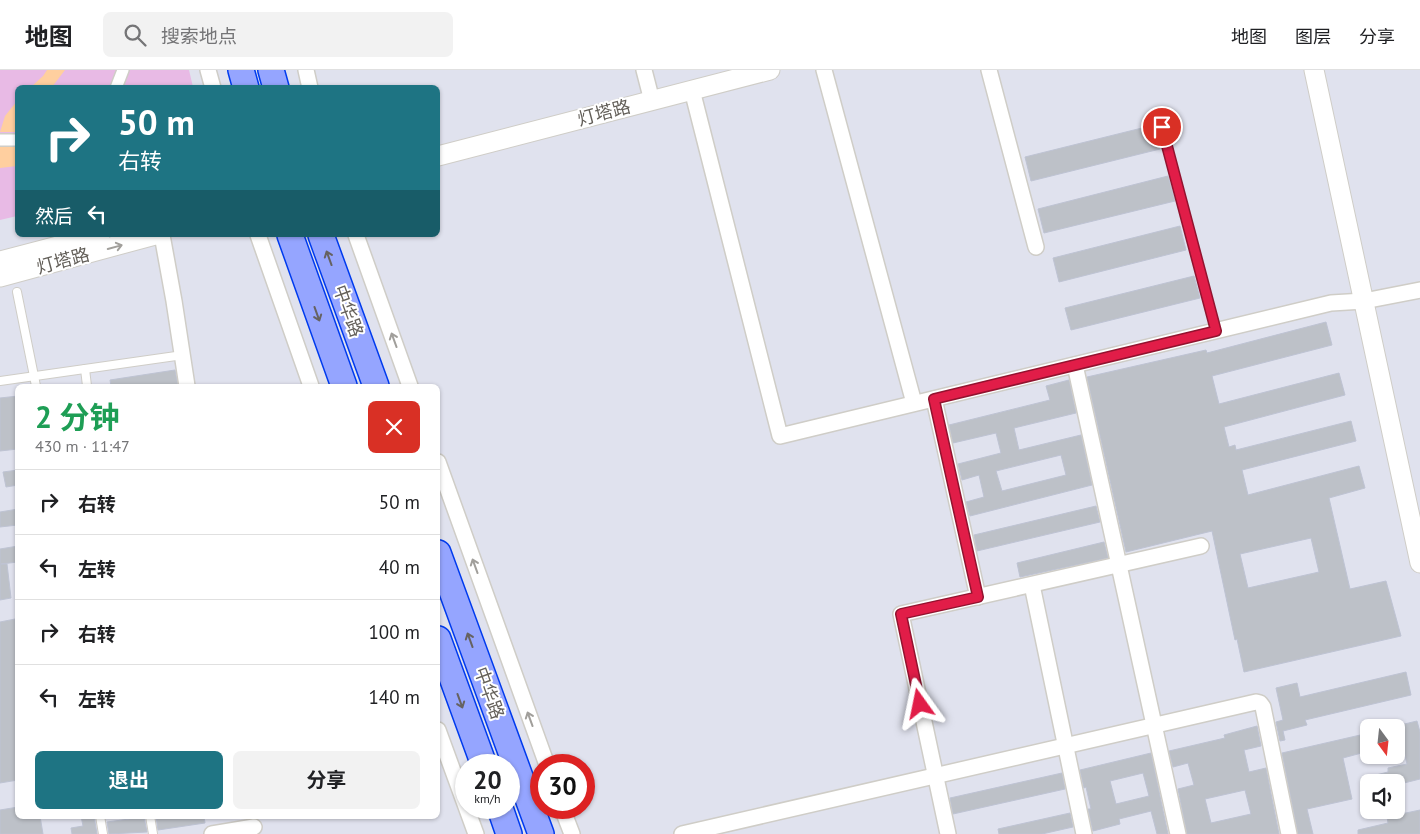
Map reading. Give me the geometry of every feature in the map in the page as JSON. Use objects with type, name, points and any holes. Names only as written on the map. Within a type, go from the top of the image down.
[{"type":"highway","points":[[241,70],[245,85]]},
{"type":"highway","points":[[271,70],[275,85]]},
{"type":"highway","name":"中华路","points":[[291,237],[343,384]]},
{"type":"highway","name":"中华路","points":[[322,237],[375,384]]},
{"type":"highway","name":"中华路","points":[[440,558],[541,834]]},
{"type":"highway","name":"中华路","points":[[440,644],[480,754]]},
{"type":"highway","points":[[504,819],[509,834]]},
{"type":"street","points":[[117,85],[123,70]]},
{"type":"street","points":[[208,70],[212,85]]},
{"type":"street","points":[[306,70],[309,85]]},
{"type":"street","points":[[644,70],[652,101]]},
{"type":"street","name":"灯塔路","points":[[440,155],[770,70]]},
{"type":"street","points":[[824,70],[914,403]]},
{"type":"street","points":[[989,70],[1036,247]]},
{"type":"street","points":[[1314,70],[1420,563]]},
{"type":"street","points":[[692,90],[780,436],[1331,303],[1364,301],[1420,290]]},
{"type":"street","points":[[0,140],[15,140]]},
{"type":"street","name":"灯塔路","points":[[0,262],[93,237]]},
{"type":"street","name":"灯塔路","points":[[0,277],[148,237]]},
{"type":"street","points":[[162,237],[187,384]]},
{"type":"street","points":[[259,237],[310,384]]},
{"type":"street","points":[[357,237],[409,384]]},
{"type":"street","points":[[1075,365],[1178,834]]},
{"type":"street","points":[[934,399],[978,597]]},
{"type":"street","points":[[440,468],[543,754]]},
{"type":"street","points":[[948,834],[901,614],[1201,546]]},
{"type":"street","points":[[1032,584],[1084,834]]},
{"type":"street","points":[[682,834],[1260,703],[1263,707],[1289,834]]},
{"type":"street","points":[[440,735],[476,834]]},
{"type":"street","points":[[566,819],[572,834]]},
{"type":"street","points":[[212,834],[254,826]]},
{"type":"lane","points":[[1162,127],[1216,331]]},
{"type":"lane","points":[[18,292],[36,384]]},
{"type":"lane","points":[[0,381],[183,355]]},
{"type":"lane","points":[[85,369],[87,384]]},
{"type":"lane","points":[[100,819],[103,834]]},
{"type":"lane","points":[[150,819],[153,834]]},
{"type":"shaded area","points":[[0,70],[189,70],[193,85],[15,85],[15,216],[0,220]]},
{"type":"shaded area","points":[[47,70],[65,70],[54,85],[33,85]]},
{"type":"shaded area","points":[[15,104],[15,132],[0,132],[5,116]]},
{"type":"shaded area","points":[[0,146],[15,146],[15,166],[0,168]]},
{"type":"building","points":[[1154,125],[1160,149],[1031,181],[1025,157]]},
{"type":"building","points":[[1168,176],[1175,201],[1044,233],[1038,209]]},
{"type":"building","points":[[1180,226],[1186,250],[1059,282],[1053,258]]},
{"type":"building","points":[[1194,276],[1200,298],[1071,330],[1065,308]]},
{"type":"building","points":[[1326,322],[1332,345],[1212,376],[1219,404],[1339,373],[1345,395],[1224,427],[1229,447],[1235,445],[1236,450],[1351,421],[1356,441],[1242,470],[1248,495],[1359,466],[1365,488],[1329,498],[1350,589],[1386,581],[1401,636],[1244,672],[1237,639],[1235,640],[1212,531],[1126,552],[1087,377],[1206,350],[1207,353]],"holes":[[[1311,538],[1319,572],[1248,588],[1240,554]]]},
{"type":"building","points":[[175,370],[178,384],[111,384],[110,380]]},
{"type":"building","points":[[1069,380],[1076,413],[1014,428],[1019,450],[1081,435],[1092,485],[970,516],[966,502],[984,497],[979,475],[962,480],[958,464],[1001,453],[996,433],[953,443],[949,425],[1050,400],[1046,386]],"holes":[[[1061,455],[1066,475],[1002,491],[996,471]]]},
{"type":"building","points":[[15,396],[15,449],[0,451],[0,398]]},
{"type":"building","points":[[15,470],[15,486],[6,487],[3,472]]},
{"type":"building","points":[[1096,506],[1100,522],[977,551],[974,535]]},
{"type":"building","points":[[15,510],[15,525],[0,527],[0,512]]},
{"type":"building","points":[[1104,542],[1108,558],[1020,577],[1017,563]]},
{"type":"building","points":[[15,546],[15,562],[1,564],[7,564],[11,598],[0,600],[0,549]]},
{"type":"building","points":[[15,619],[15,780],[0,783],[0,622]]},
{"type":"building","points":[[1406,672],[1411,695],[1305,720],[1307,725],[1283,731],[1285,740],[1280,741],[1276,722],[1283,720],[1276,688],[1297,683],[1300,697]]},
{"type":"building","points":[[1417,721],[1420,732],[1420,779],[1405,783],[1405,774],[1380,774],[1388,772],[1388,768],[1407,764],[1405,756],[1405,724]]},
{"type":"building","points":[[1257,726],[1261,746],[1244,750],[1249,772],[1266,768],[1279,834],[1187,834],[1178,789],[1194,785],[1188,763],[1173,767],[1169,751],[1225,738],[1224,735]],"holes":[[[1245,790],[1251,814],[1211,823],[1205,799]]]},
{"type":"building","points":[[1360,735],[1360,753],[1343,758],[1352,799],[1307,809],[1313,834],[1298,834],[1282,753]]},
{"type":"building","points":[[1151,753],[1168,834],[1157,834],[1151,811],[1119,819],[1120,824],[1093,831],[1088,809],[1091,809],[1080,770]],"holes":[[[1143,773],[1149,796],[1116,804],[1110,781]]]},
{"type":"building","points":[[1062,773],[1065,789],[953,814],[950,798]]},
{"type":"building","points":[[15,808],[15,819],[40,819],[43,834],[0,834],[0,810]]},
{"type":"building","points":[[1420,810],[1420,834],[1358,834],[1358,830],[1388,823],[1387,819],[1405,819],[1405,813]]},
{"type":"building","points":[[1070,813],[1073,827],[1042,834],[999,834],[998,829]]},
{"type":"building","points":[[82,819],[94,819],[97,834],[72,834],[71,828],[83,826]]},
{"type":"building","points":[[144,819],[147,832],[109,834],[107,822]]},
{"type":"building","points":[[156,819],[204,819],[205,823],[158,830]]},
{"type":"route","points":[[920,704],[901,614],[978,597],[934,399],[1216,331],[1162,127]]}]
